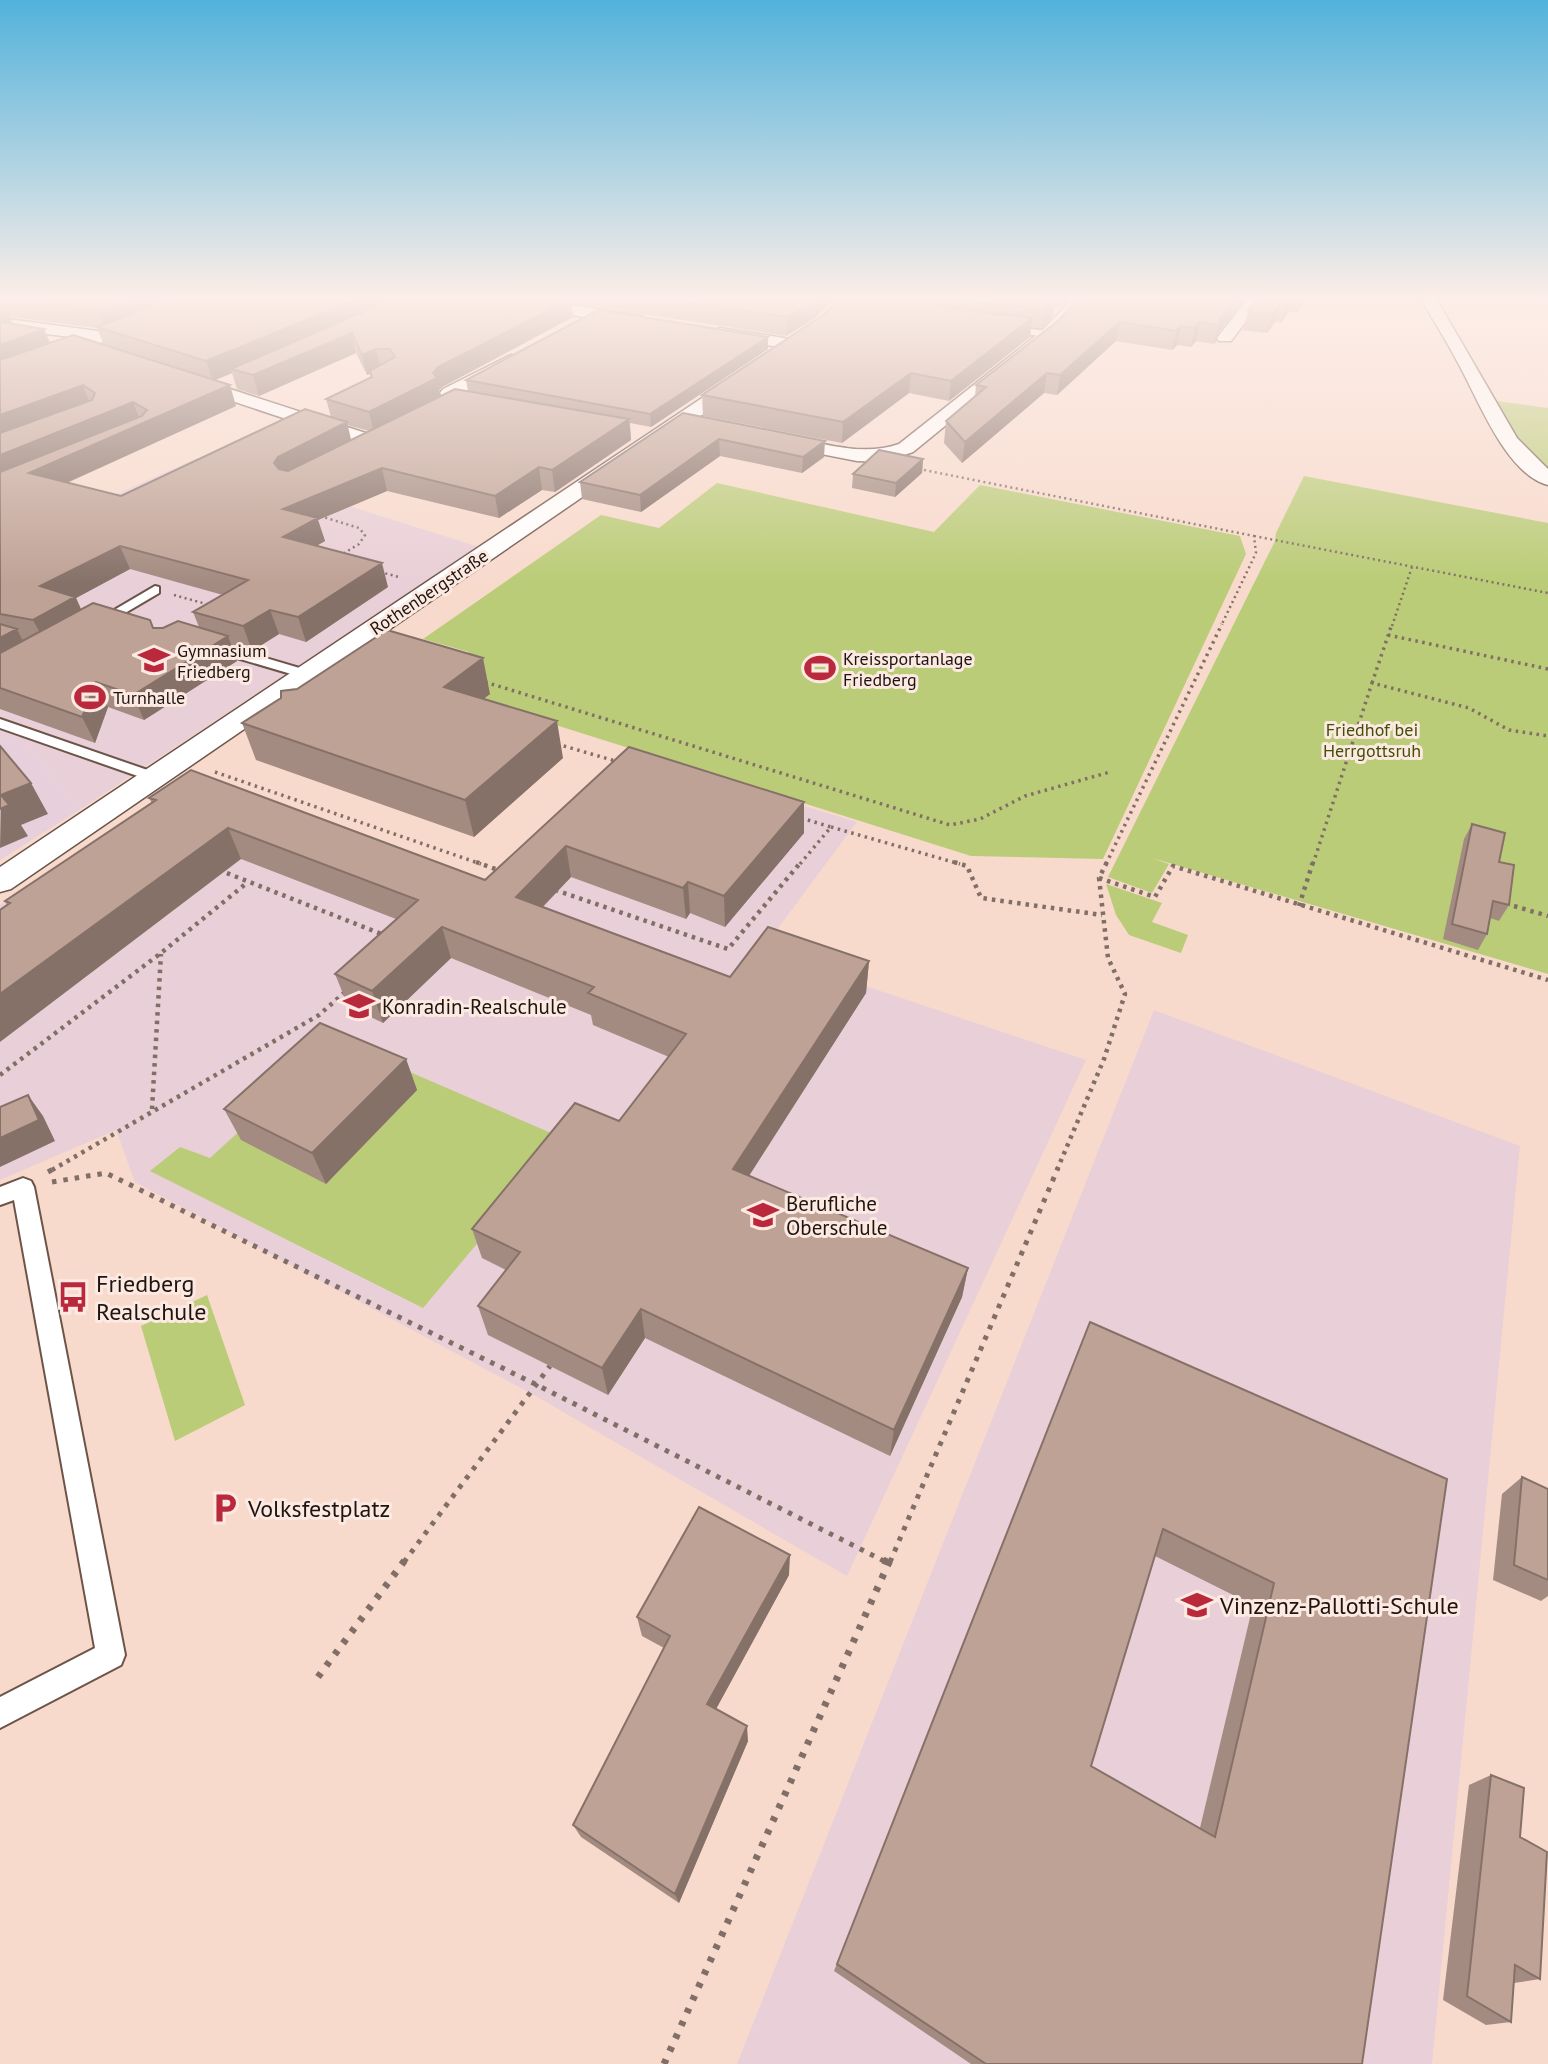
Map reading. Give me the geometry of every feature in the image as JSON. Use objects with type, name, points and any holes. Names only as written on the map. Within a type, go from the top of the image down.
[{"type":"street","points":[[223,391],[380,439]]},
{"type":"street","points":[[409,425],[462,402],[449,393],[452,391]]},
{"type":"street","name":"Rothenbergstraße","points":[[0,881],[723,391]]},
{"type":"street","points":[[750,433],[857,455],[884,456],[906,448],[977,391]]},
{"type":"street","points":[[1481,391],[1500,429],[1525,462],[1548,479]]},
{"type":"street","points":[[301,417],[326,405]]},
{"type":"street","points":[[682,420],[709,425]]},
{"type":"street","points":[[630,432],[657,437]]},
{"type":"street","points":[[351,455],[380,439]]},
{"type":"lane","points":[[84,631],[155,590]]},
{"type":"lane","points":[[193,640],[308,675]]},
{"type":"lane","points":[[0,723],[154,777]]},
{"type":"lane","points":[[0,1713],[111,1655],[11,1191]]},
{"type":"path","points":[[884,456],[898,464],[1548,593]]},
{"type":"path","points":[[319,516],[359,528],[365,535],[359,544],[332,559],[345,562]]},
{"type":"path","points":[[664,2064],[890,1563],[1104,1059],[1125,995],[1108,958],[1099,878],[1256,553],[1254,536]]},
{"type":"path","points":[[1299,906],[1412,567]]},
{"type":"path","points":[[370,569],[437,587]]},
{"type":"path","points":[[196,601],[220,608]]},
{"type":"path","points":[[1388,635],[1548,669]]},
{"type":"path","points":[[481,681],[950,825],[976,822],[1007,803],[1027,795],[1077,784],[1110,772]]},
{"type":"path","points":[[1372,683],[1469,708],[1509,730],[1548,736]]},
{"type":"path","points":[[546,740],[625,764]]},
{"type":"path","points":[[180,760],[513,875]]},
{"type":"path","points":[[792,815],[967,866],[981,898],[1102,915]]},
{"type":"path","points":[[547,887],[728,948],[831,827]]},
{"type":"path","points":[[1099,878],[1155,897],[1173,866],[1548,980]]},
{"type":"path","points":[[215,868],[388,937]]},
{"type":"path","points":[[0,1075],[161,953],[249,882]]},
{"type":"path","points":[[1514,906],[1548,916]]},
{"type":"path","points":[[152,1110],[161,953]]},
{"type":"path","points":[[11,1191],[319,1015],[350,988]]},
{"type":"path","points":[[11,1191],[106,1173],[537,1385],[890,1563]]},
{"type":"path","points":[[318,1677],[550,1366]]},
{"type":"shaded area","name":"Gymnasium Friedberg","points":[[197,458],[479,547],[81,809],[16,736],[0,742],[0,546]]},
{"type":"shaded area","points":[[16,736],[81,809],[0,860],[0,742]]},
{"type":"shaded area","points":[[630,754],[857,822],[761,951],[1086,1060],[847,1576],[532,1394],[135,1182],[116,1130],[0,1180],[0,905],[60,864],[189,777],[486,887]]},
{"type":"shaded area","name":"Vinzenz-Pallotti-Schule","points":[[1154,1010],[1520,1146],[1432,2064],[737,2064]]},
{"type":"green space","points":[[1490,400],[1548,408],[1548,473],[1525,455]]},
{"type":"green space","name":"Friedhof bei Herrgottsruh","points":[[1304,476],[1548,523],[1548,974],[1152,858],[1169,864],[1152,893],[1108,877],[1275,541],[1276,533]]},
{"type":"green space","name":"Kreissportanlage Friedberg","points":[[717,483],[934,532],[980,485],[1240,536],[1246,554],[1103,859],[971,856],[426,684],[469,652],[423,639],[601,515],[659,528]]},
{"type":"green space","points":[[1106,884],[1162,903],[1152,922],[1188,935],[1181,953],[1129,935],[1116,915]]},
{"type":"green space","points":[[338,1041],[565,1139],[423,1308],[150,1171],[180,1147],[210,1158]]},
{"type":"green space","points":[[207,1295],[245,1405],[175,1441],[141,1326]]},
{"type":"building","points":[[0,391],[66,391],[0,415]]},
{"type":"building","points":[[92,391],[216,391],[29,473],[121,496],[305,409],[347,422],[278,457],[274,463],[279,469],[288,471],[450,391],[468,391],[629,419],[552,470],[539,467],[495,496],[382,468],[283,509],[318,518],[283,537],[382,563],[298,617],[270,610],[243,626],[193,612],[248,580],[120,546],[40,586],[75,597],[33,620],[0,614],[0,472],[142,416],[147,410],[133,402],[0,455],[0,433],[92,400],[95,393]]},
{"type":"building","points":[[342,391],[410,391],[369,412],[326,399]]},
{"type":"building","points":[[527,391],[685,391],[650,414]]},
{"type":"building","points":[[708,391],[886,391],[843,422],[702,395]]},
{"type":"building","points":[[981,391],[1025,391],[965,442],[946,421]]},
{"type":"building","points":[[683,413],[825,441],[803,457],[719,439],[640,495],[580,482]]},
{"type":"building","points":[[879,450],[923,459],[896,483],[853,474]]},
{"type":"building","points":[[93,603],[150,620],[153,628],[163,628],[178,621],[228,636],[133,695],[96,682],[82,717],[0,688],[0,653]]},
{"type":"building","points":[[0,624],[17,629],[0,638]]},
{"type":"building","points":[[387,630],[483,658],[444,687],[557,721],[465,800],[242,723],[281,698],[281,691],[297,689]]},
{"type":"building","points":[[0,746],[31,783],[1,795],[9,805],[0,809]]},
{"type":"building","points":[[629,747],[804,802],[724,896],[688,882],[683,888],[566,846],[516,897],[730,977],[768,927],[869,961],[733,1169],[968,1268],[894,1430],[641,1309],[602,1368],[478,1306],[520,1252],[472,1229],[575,1103],[619,1121],[686,1034],[588,993],[594,987],[442,927],[372,991],[335,974],[418,900],[228,828],[0,994],[0,910],[10,903],[5,901],[156,800],[149,798],[191,770],[485,880]]},
{"type":"building","points":[[1472,824],[1505,833],[1499,862],[1514,865],[1509,905],[1493,901],[1487,934],[1452,924]]},
{"type":"building","points":[[320,1023],[406,1059],[312,1153],[224,1109]]},
{"type":"building","points":[[28,1095],[39,1120],[0,1138],[0,1107]]},
{"type":"building","points":[[1090,1322],[1447,1479],[1362,2064],[986,2064],[837,1964]],"holes":[[[1163,1529],[1274,1583],[1215,1837],[1091,1766]]]},
{"type":"building","points":[[1522,1477],[1548,1489],[1548,1580],[1514,1565]]},
{"type":"building","points":[[699,1507],[790,1555],[707,1704],[747,1726],[675,1894],[573,1825],[670,1636],[637,1617]]},
{"type":"building","points":[[1491,1775],[1524,1788],[1520,1837],[1547,1852],[1540,1979],[1515,1965],[1511,2022],[1467,1996]]},
{"type":"place","name":"Gymnasium Friedberg","points":[[154,660]]},
{"type":"place","name":"Kreissportanlage Friedberg","points":[[820,668]]},
{"type":"place","name":"Turnhalle","points":[[90,697]]},
{"type":"place","name":"Konradin-Realschule","points":[[359,1006]]},
{"type":"place","name":"Berufliche Oberschule","points":[[763,1215]]},
{"type":"place","name":"Friedberg Realschule","points":[[73,1297]]},
{"type":"place","name":"Volksfestplatz","points":[[225,1508]]},
{"type":"place","name":"Vinzenz-Pallotti-Schule","points":[[1197,1605]]}]
